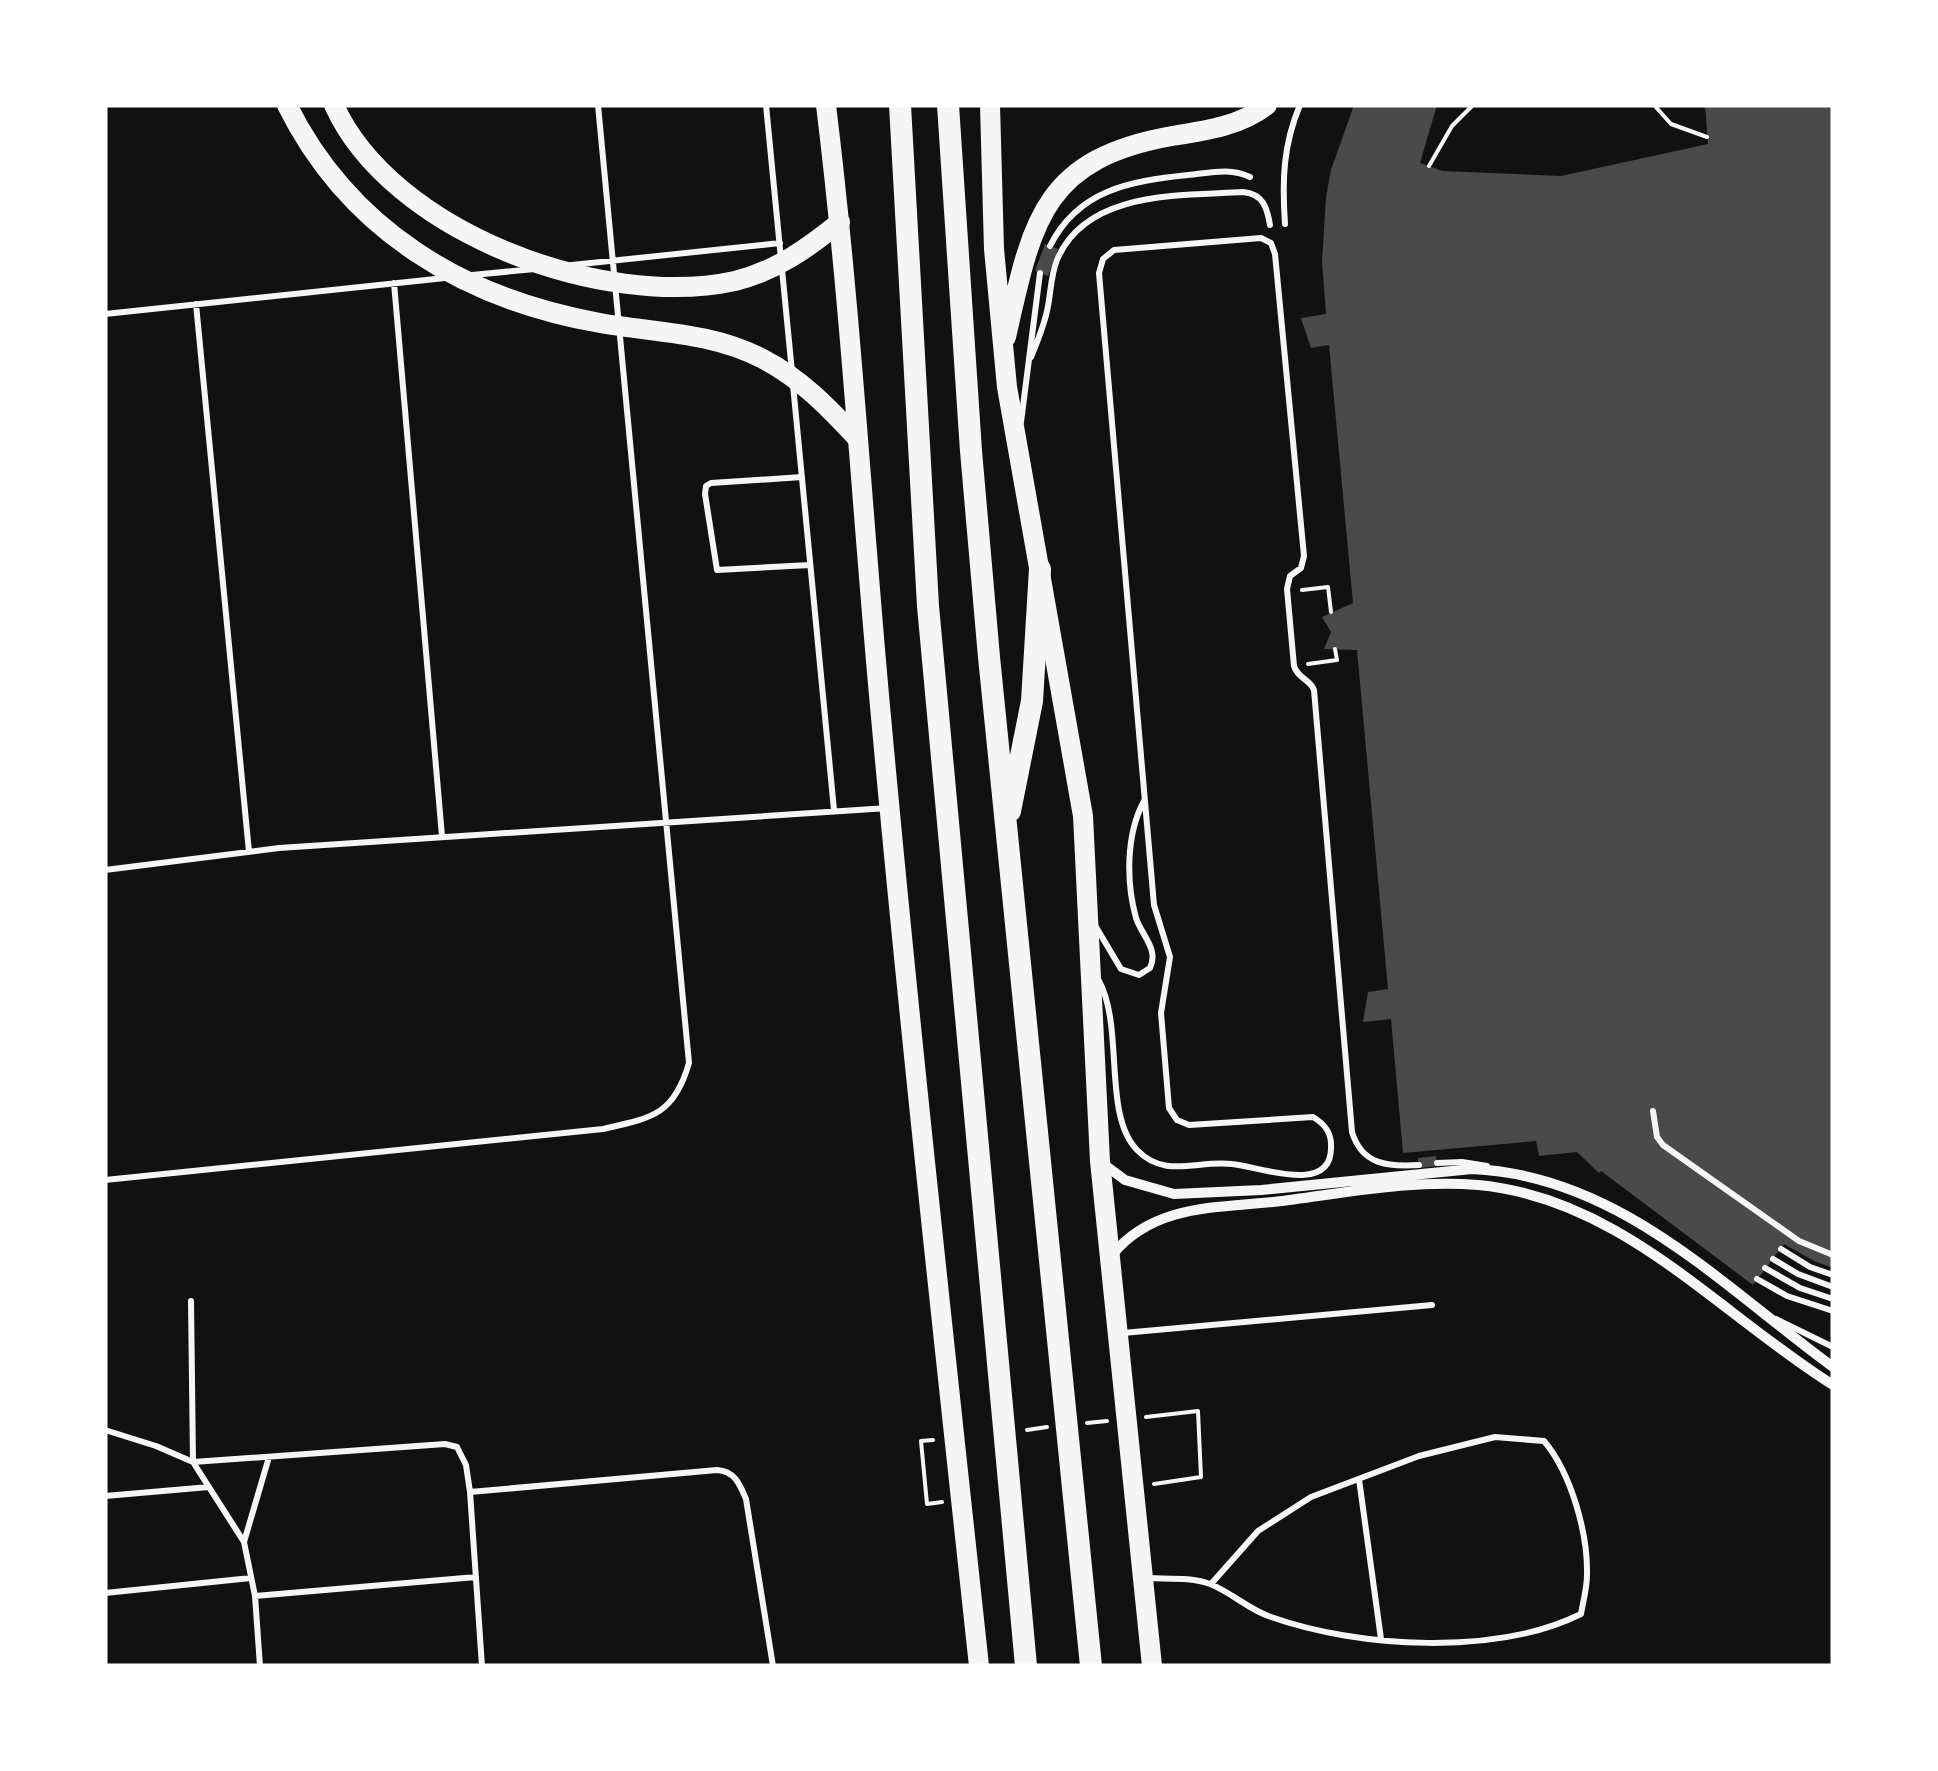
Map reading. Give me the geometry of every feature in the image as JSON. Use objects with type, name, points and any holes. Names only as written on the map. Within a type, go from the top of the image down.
[{"type":"highway","points":[[900,105],[928,606],[1026,1666]]},
{"type":"highway","points":[[948,105],[971,451],[1091,1666]]},
{"type":"highway","points":[[1006,830],[1032,700],[1040,569]]},
{"type":"main road","points":[[287,105],[337,185],[382,229],[435,264],[470,282],[546,310],[624,327],[689,334],[738,348],[803,384],[856,437]]},
{"type":"main road","points":[[334,105],[345,128],[372,164],[428,209],[491,244],[589,277],[673,286],[737,280],[781,264],[840,222]]},
{"type":"main road","points":[[826,105],[840,222],[889,808],[979,1666]]},
{"type":"main road","points":[[990,105],[1002,354],[1016,453],[1076,767],[1087,865],[1100,1161],[1152,1666]]},
{"type":"main road","points":[[1002,354],[1025,252],[1045,208],[1061,187],[1080,170],[1113,151],[1230,124],[1267,105]]},
{"type":"street","points":[[1100,1161],[1126,1180],[1174,1194],[1260,1190],[1430,1172],[1498,1170],[1562,1184],[1622,1210],[1664,1237],[1833,1367]]},
{"type":"street","points":[[1109,1259],[1138,1229],[1178,1212],[1417,1186],[1504,1188],[1559,1203],[1626,1236],[1791,1358],[1833,1384]]},
{"type":"lane","points":[[105,1180],[604,1129],[644,1120],[664,1110],[681,1090],[689,1063],[598,105]]},
{"type":"lane","points":[[766,105],[834,811]]},
{"type":"lane","points":[[1285,224],[1282,168],[1300,105]]},
{"type":"lane","points":[[1050,246],[1080,206],[1108,190],[1143,180],[1226,171],[1250,176]]},
{"type":"lane","points":[[1031,357],[1044,324],[1056,262],[1069,239],[1088,222],[1142,200],[1243,192],[1263,201],[1270,225]]},
{"type":"lane","points":[[1089,965],[1109,1004],[1120,1117],[1130,1142],[1139,1152],[1175,1168],[1229,1163],[1284,1176],[1314,1172],[1327,1164],[1332,1152],[1331,1138],[1324,1125],[1312,1117],[1189,1125],[1172,1114],[1161,1013],[1170,957],[1156,917],[1099,272],[1114,250],[1267,240],[1274,248],[1304,556],[1300,568],[1287,582],[1294,666],[1314,690],[1352,1132],[1361,1152],[1374,1161],[1398,1166],[1419,1164]]},
{"type":"lane","points":[[105,314],[780,243]]},
{"type":"lane","points":[[1016,453],[1040,273]]},
{"type":"lane","points":[[394,284],[442,836]]},
{"type":"lane","points":[[196,304],[249,852]]},
{"type":"lane","points":[[802,477],[711,483],[705,494],[717,570],[810,565]]},
{"type":"lane","points":[[1089,915],[1121,970],[1139,975],[1150,968],[1154,951],[1134,910],[1130,856],[1133,827],[1145,800]]},
{"type":"lane","points":[[105,870],[249,852],[442,836],[889,808]]},
{"type":"lane","points":[[1653,1111],[1656,1137],[1662,1145],[1800,1242],[1833,1254]]},
{"type":"lane","points":[[1437,1163],[1462,1162],[1498,1170]]},
{"type":"lane","points":[[1781,1249],[1833,1275]]},
{"type":"lane","points":[[1773,1259],[1798,1274],[1833,1286]]},
{"type":"lane","points":[[1766,1268],[1800,1288],[1833,1299]]},
{"type":"lane","points":[[1758,1279],[1787,1296],[1833,1310]]},
{"type":"lane","points":[[191,1301],[193,1462],[244,1542],[255,1596],[260,1666]]},
{"type":"lane","points":[[1116,1333],[1432,1305]]},
{"type":"lane","points":[[1760,1313],[1833,1347]]},
{"type":"lane","points":[[105,1430],[193,1462],[452,1445],[462,1453],[470,1492],[482,1666]]},
{"type":"lane","points":[[1144,1578],[1210,1584],[1267,1616],[1335,1633],[1409,1642],[1486,1640],[1554,1628],[1581,1614],[1587,1574],[1577,1508],[1560,1460],[1544,1442],[1496,1437],[1419,1456],[1310,1497],[1258,1532],[1210,1584]]},
{"type":"lane","points":[[244,1542],[269,1457]]},
{"type":"lane","points":[[470,1492],[718,1470],[729,1473],[736,1478],[746,1499],[773,1666]]},
{"type":"lane","points":[[1359,1479],[1381,1639]]},
{"type":"lane","points":[[105,1496],[208,1487]]},
{"type":"lane","points":[[255,1596],[476,1576]]},
{"type":"lane","points":[[105,1593],[251,1578]]},
{"type":"path","points":[[1429,166],[1452,126],[1474,105]]},
{"type":"path","points":[[1654,105],[1671,124],[1708,136]]},
{"type":"path","points":[[1287,592],[1328,586],[1331,612]]},
{"type":"path","points":[[1294,666],[1337,660],[1336,649]]},
{"type":"path","points":[[1134,1486],[1201,1478],[1198,1411]]},
{"type":"path","points":[[921,1441],[926,1504]]},
{"type":"building","points":[[1354,105],[1437,105],[1420,163],[1442,171],[1561,176],[1708,144],[1705,105],[1833,105],[1833,1268],[1784,1244],[1753,1285],[1599,1173],[1577,1152],[1539,1156],[1536,1141],[1403,1153],[1391,1019],[1363,1022],[1368,992],[1388,989],[1357,650],[1324,649],[1331,632],[1322,617],[1353,603],[1329,345],[1311,348],[1301,318],[1326,314],[1322,262],[1326,197],[1331,170]]},
{"type":"building","points":[[1045,244],[1058,249],[1048,276],[1035,271]]},
{"type":"building","points":[[1436,1156],[1437,1166],[1419,1168],[1418,1158]]}]
